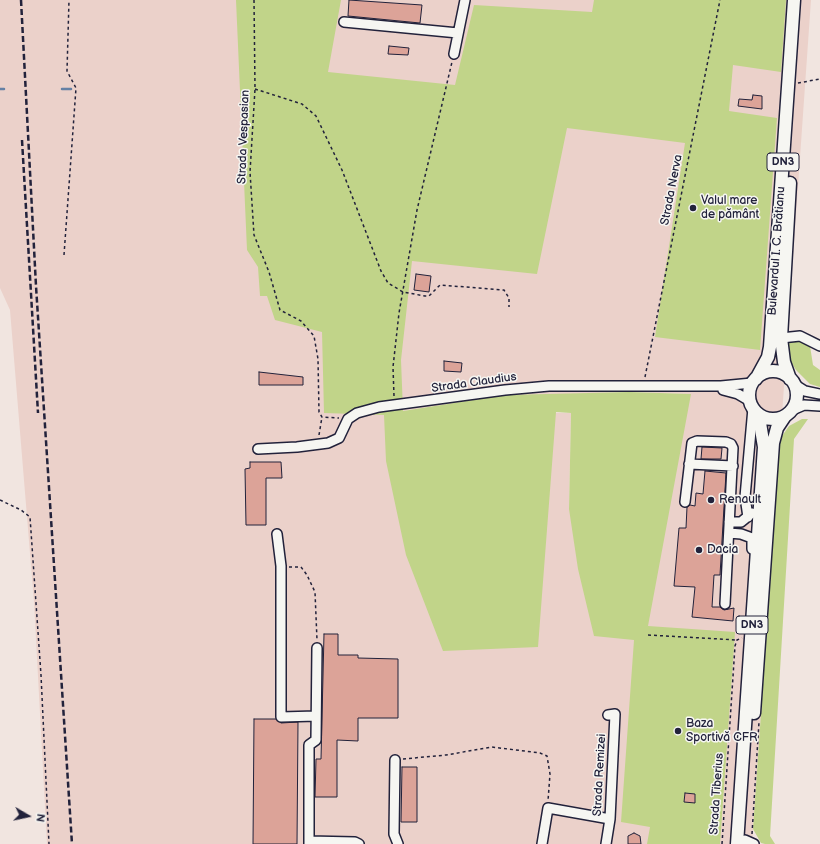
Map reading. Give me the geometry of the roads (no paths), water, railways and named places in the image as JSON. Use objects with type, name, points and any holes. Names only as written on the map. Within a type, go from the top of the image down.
[{"type":"main road","name":"Bulevardul I. C. Brătianu","points":[[754,381],[768,357],[771,339],[794,0]]},
{"type":"main road","name":"Bulevardul I. C. Brătianu","points":[[792,381],[784,362],[781,338],[802,0]]},
{"type":"main road","points":[[769,372],[776,372],[792,381],[796,398],[788,414],[779,418],[767,418],[757,413],[751,405],[749,394],[754,381],[769,372]]},
{"type":"main road","name":"DN3","points":[[746,843],[751,634],[764,442],[760,423],[751,405]]},
{"type":"main road","name":"DN3","points":[[746,843],[773,443],[777,428],[788,414]]},
{"type":"lane","points":[[454,54],[465,0]]},
{"type":"lane","points":[[344,22],[458,33]]},
{"type":"lane","points":[[781,338],[800,336],[820,346]]},
{"type":"lane","name":"Strada Claudius","points":[[258,449],[328,443],[339,438],[348,419],[356,413],[505,390],[549,386],[644,385],[710,387],[734,386],[754,381]]},
{"type":"lane","points":[[792,381],[805,392],[820,394]]},
{"type":"lane","name":"Strada Claudius","points":[[710,387],[729,391],[751,405]]},
{"type":"lane","points":[[748,517],[745,497],[751,405]]},
{"type":"lane","points":[[788,414],[804,405],[820,406]]},
{"type":"lane","points":[[685,502],[691,446],[694,441],[726,442],[731,444],[733,448],[725,604]]},
{"type":"lane","points":[[689,464],[732,466]]},
{"type":"lane","points":[[729,522],[741,522],[748,517],[760,503]]},
{"type":"lane","points":[[729,533],[741,534],[752,538],[749,592],[751,634]]},
{"type":"lane","points":[[277,534],[281,566],[281,717],[316,716]]},
{"type":"lane","points":[[317,648],[316,740],[308,746],[309,843],[352,842],[358,844]]},
{"type":"lane","name":"Strada Remizei","points":[[606,844],[610,819],[615,714],[608,715]]},
{"type":"lane","points":[[395,760],[394,834],[398,844]]},
{"type":"lane","points":[[542,844],[548,808],[610,819]]},
{"type":"waterway","points":[[62,89],[71,89]]},
{"type":"railway","points":[[21,0],[36,286],[72,844]]},
{"type":"railway","points":[[22,140],[38,413]]},
{"type":"place","name":"Valul mare de pământ","points":[[693,208]]},
{"type":"place","name":"Renault","points":[[711,500]]},
{"type":"place","name":"Dacia","points":[[699,550]]},
{"type":"place","name":"Baza Sportivă CFR","points":[[678,731]]}]
